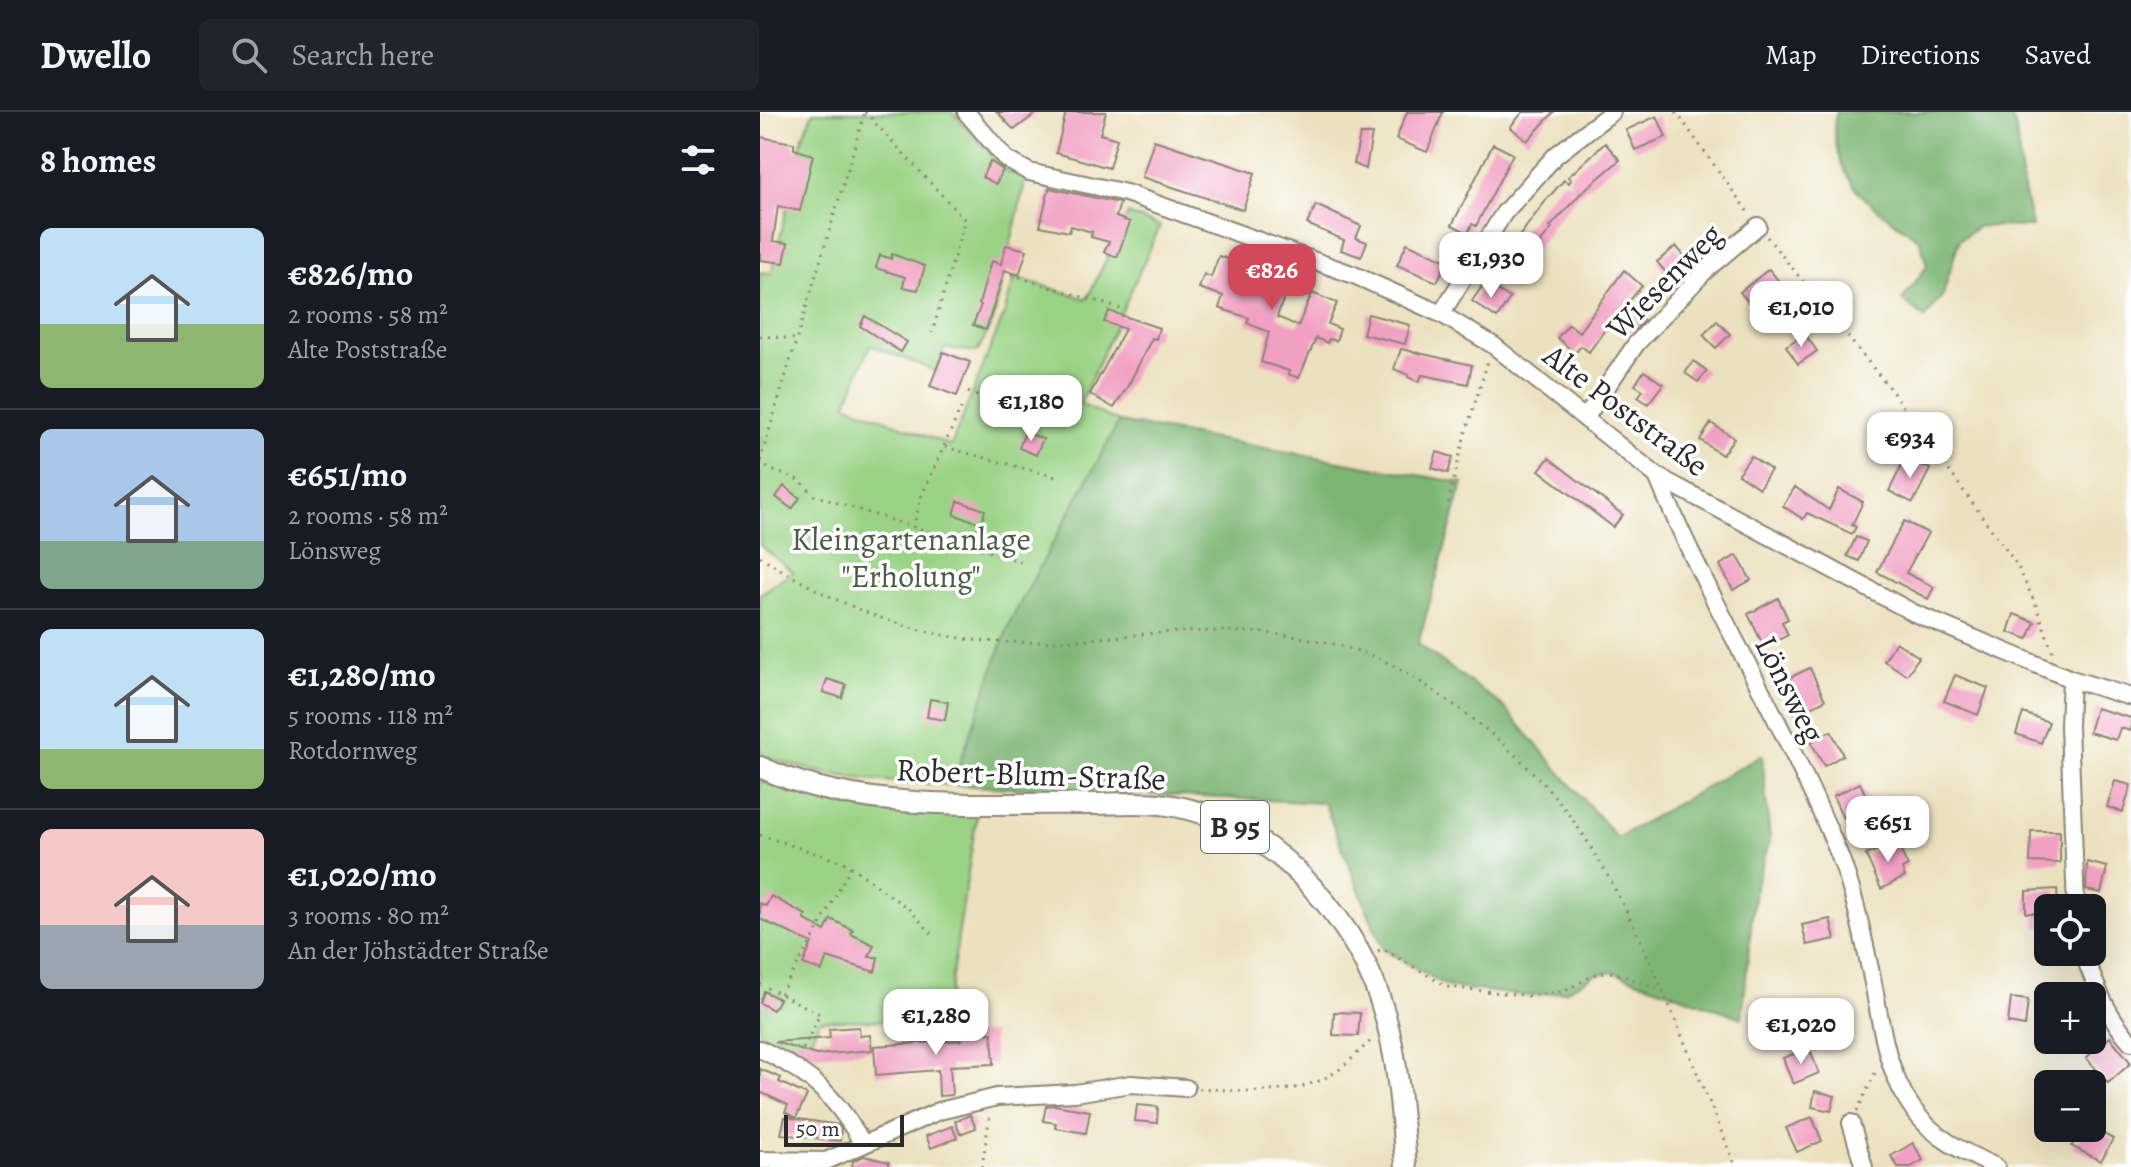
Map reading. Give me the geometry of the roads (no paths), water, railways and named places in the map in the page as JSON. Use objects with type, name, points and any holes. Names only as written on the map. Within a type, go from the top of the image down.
[{"type":"main road","name":"Robert-Blum-Straße","points":[[760,767],[838,793],[886,800],[1167,805],[1214,818],[1254,836],[1291,864],[1325,901],[1365,959],[1386,1010],[1399,1080],[1406,1167]]},
{"type":"street","name":"Alte Poststraße","points":[[966,112],[1006,159],[1029,172],[1126,193],[1354,275],[1441,314],[1493,345],[1657,476],[1914,613],[2066,677],[2131,697]]},
{"type":"street","points":[[1441,314],[1504,213],[1556,155],[1612,112]]},
{"type":"street","name":"Wiesenweg","points":[[1586,417],[1636,344],[1707,269],[1758,226]]},
{"type":"street","name":"Lönsweg","points":[[1657,476],[1682,536],[1796,761],[1839,856],[1874,984],[1894,1074],[1913,1108],[1935,1135],[1996,1167]]},
{"type":"street","points":[[2066,677],[2075,894]]},
{"type":"street","points":[[2089,966],[2106,1009],[2131,1042]]},
{"type":"street","points":[[760,1049],[795,1066],[815,1081],[849,1120],[863,1144]]},
{"type":"street","points":[[760,1160],[826,1161],[939,1111],[992,1098],[1075,1093],[1131,1084],[1186,1088]]},
{"type":"street","points":[[1851,1123],[1864,1167]]},
{"type":"park label","name":"Kleingartenanlage \"Erholung\"","points":[[911,558]]}]
